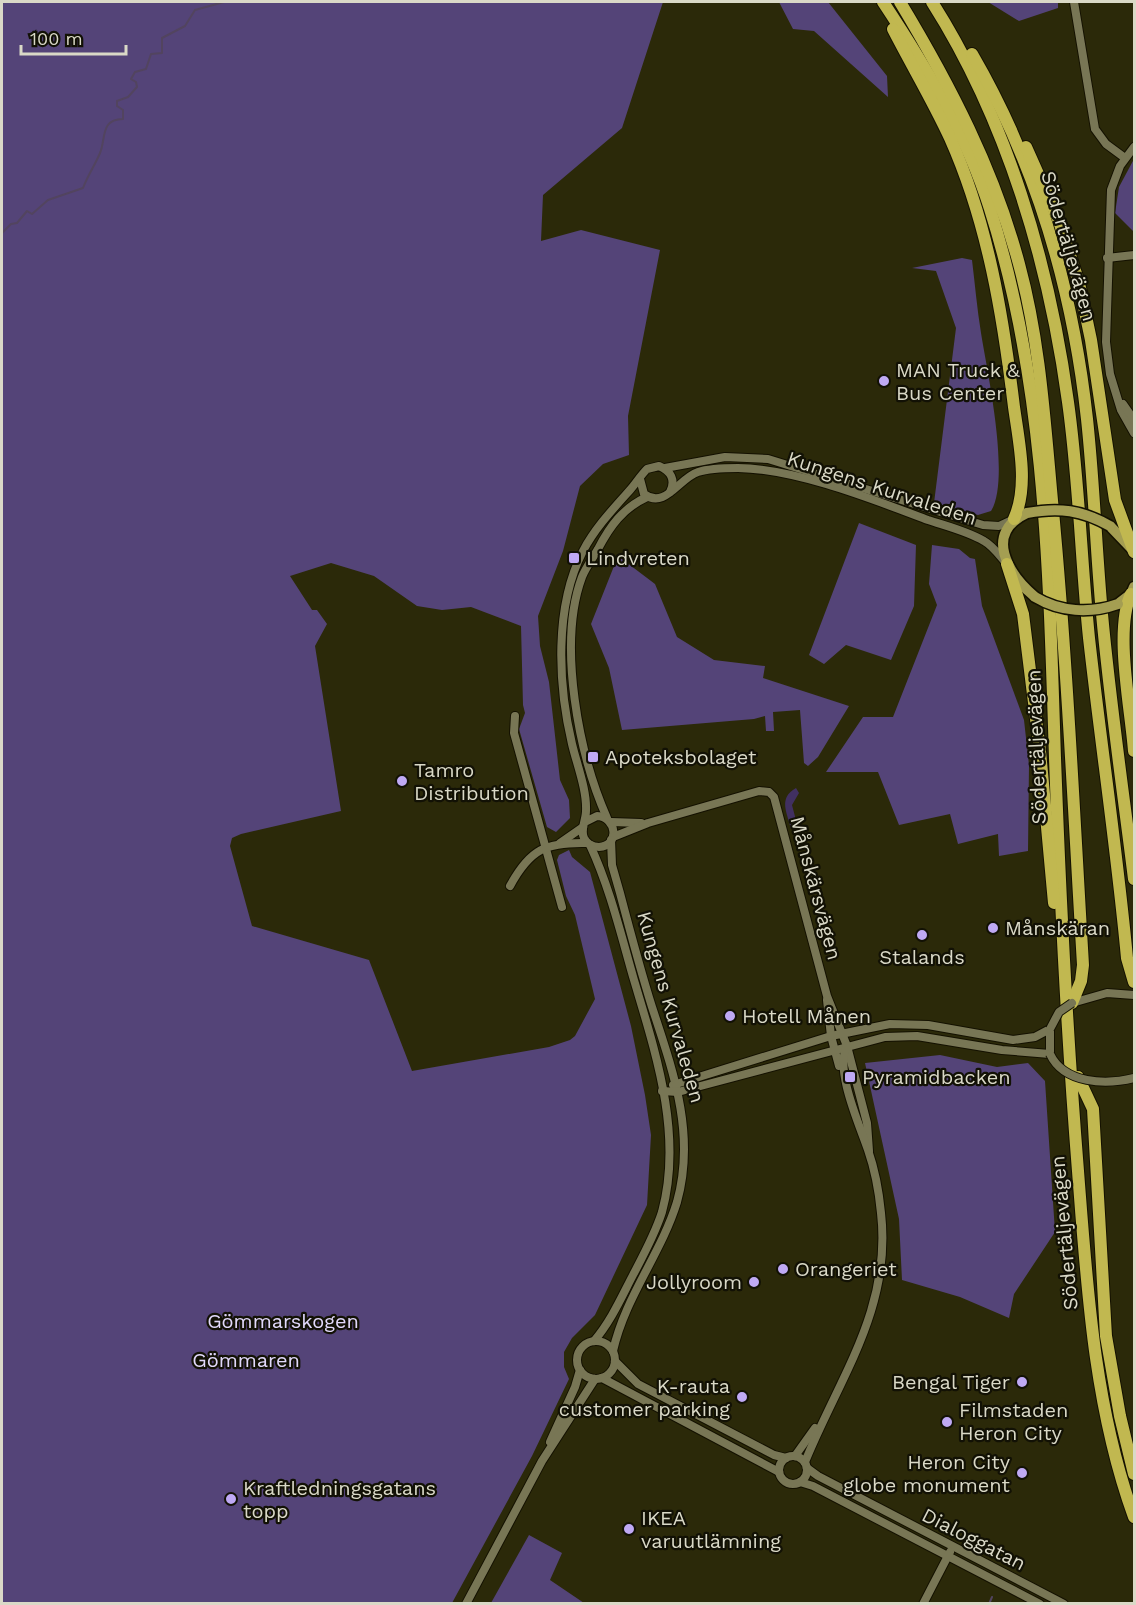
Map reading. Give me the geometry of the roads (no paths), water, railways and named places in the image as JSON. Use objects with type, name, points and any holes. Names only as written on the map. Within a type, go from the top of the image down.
[{"type":"highway","points":[[879,2],[950,140],[983,231],[1008,356],[1018,439],[1022,492],[1020,506],[1014,519]]},
{"type":"highway","name":"Södertäljevägen","points":[[884,2],[916,52],[950,113],[982,185],[1005,260],[1025,364],[1036,445],[1047,577],[1072,1102],[1094,1344],[1110,1431],[1134,1517]]},
{"type":"highway","points":[[900,2],[944,78],[985,162],[1012,239],[1034,326],[1060,587],[1083,965],[1081,981],[1072,1003]]},
{"type":"highway","points":[[932,2],[971,69],[1002,143],[1033,235],[1060,347],[1073,445],[1089,638],[1127,958],[1134,982]]},
{"type":"highway","name":"Södertäljevägen","points":[[941,2],[998,103],[1019,149],[1045,218],[1062,278],[1076,341],[1087,421],[1103,628],[1134,879]]},
{"type":"highway","points":[[998,103],[1036,168],[1069,252],[1091,340],[1115,500],[1134,553]]},
{"type":"highway","points":[[1007,564],[1023,614],[1040,751],[1057,942],[1066,986]]},
{"type":"highway","points":[[1133,591],[1125,607],[1123,629],[1134,751]]},
{"type":"highway","points":[[1078,1077],[1093,1109],[1101,1209],[1106,1336],[1120,1416],[1134,1474]]},
{"type":"main road","points":[[1133,591],[1118,604],[1084,611],[1052,606],[1035,597],[1019,583],[1007,564],[1003,543],[1014,519],[1028,513],[1048,509],[1077,511],[1110,526],[1134,553]]},
{"type":"street","points":[[1074,2],[1095,129],[1106,144],[1125,158]]},
{"type":"street","points":[[1134,147],[1125,158],[1111,190],[1106,342],[1110,374],[1121,410],[1134,433]]},
{"type":"street","points":[[1107,258],[1134,255]]},
{"type":"street","points":[[1117,396],[1134,420]]},
{"type":"street","name":"Kungens Kurvaleden","points":[[665,468],[725,457],[768,459],[983,525],[999,526],[1014,519]]},
{"type":"street","points":[[589,844],[583,837],[586,805],[567,724],[563,683],[566,602],[572,576],[584,550],[611,510],[640,479],[643,472],[653,466],[665,468],[673,482],[670,492],[661,499],[647,497],[634,503],[617,518],[582,576],[575,604],[573,686],[578,725],[595,793],[609,820],[612,839]]},
{"type":"street","name":"Kungens Kurvaleden","points":[[670,492],[684,479],[709,470],[764,469],[786,473],[900,509],[982,540],[1007,564]]},
{"type":"street","points":[[640,479],[641,490],[647,497]]},
{"type":"street","points":[[514,716],[514,733],[562,907]]},
{"type":"street","name":"Månskärsvägen","points":[[648,823],[759,791],[768,792],[776,801],[827,996],[843,1033],[867,1123],[869,1151],[881,1212],[882,1269],[874,1309],[863,1339],[825,1413],[806,1465]]},
{"type":"street","points":[[560,843],[597,816],[609,820],[648,823]]},
{"type":"street","points":[[510,886],[530,855],[547,847],[560,843],[602,846],[648,823]]},
{"type":"street","name":"Kungens Kurvaleden","points":[[612,839],[612,865],[676,1083],[684,1140],[679,1194],[666,1232],[626,1308],[613,1352]]},
{"type":"street","name":"Kungens Kurvaleden","points":[[589,844],[624,945],[669,1122],[671,1156],[661,1215],[613,1314],[594,1341]]},
{"type":"street","points":[[662,1091],[676,1083],[831,1036],[890,1024],[909,1024],[1013,1040],[1035,1037],[1047,1030],[1059,1012],[1072,1003],[1107,993],[1134,995]]},
{"type":"street","name":"Månskärsvägen","points":[[827,996],[831,1036],[853,1122],[869,1151]]},
{"type":"street","points":[[1047,1030],[1048,1053],[1063,1070],[1078,1077],[1104,1082],[1134,1078]]},
{"type":"street","points":[[662,1091],[678,1092],[885,1037],[917,1036],[985,1048],[1048,1053]]},
{"type":"street","points":[[466,1604],[542,1461],[575,1387],[580,1370],[578,1352],[582,1347],[594,1341],[605,1343],[613,1352],[615,1361],[638,1384],[774,1455],[790,1457],[806,1465],[807,1475],[800,1482],[786,1482],[779,1472],[580,1370]]},
{"type":"street","points":[[542,1461],[598,1378],[611,1371],[615,1361]]},
{"type":"street","name":"Månskärsvägen","points":[[790,1457],[825,1413]]},
{"type":"street","points":[[779,1472],[790,1457]]},
{"type":"street","name":"Dialoggatan","points":[[806,1465],[1064,1604]]},
{"type":"street","name":"Dialoggatan","points":[[800,1482],[813,1486],[1040,1604]]},
{"type":"street","points":[[923,1604],[953,1546]]},
{"type":"waterway","points":[[2,233],[11,224],[17,223],[27,211],[32,214],[48,200],[83,188],[102,148],[107,126],[111,122],[123,119],[123,110],[117,106],[117,101],[128,97],[137,87],[136,82],[131,79],[135,72],[146,69],[151,54],[162,53],[162,38],[185,26],[195,10],[224,2]]},
{"type":"waterway","points":[[989,1604],[992,1597]]},
{"type":"place","name":"MAN Truck & Bus Center","points":[[884,381]]},
{"type":"place","name":"Lindvreten","points":[[574,558]]},
{"type":"place","name":"Apoteksbolaget","points":[[593,757]]},
{"type":"place","name":"Tamro Distribution","points":[[402,781]]},
{"type":"place","name":"Månskäran","points":[[993,928]]},
{"type":"place","name":"Stalands","points":[[922,935]]},
{"type":"place","name":"Hotell Månen","points":[[730,1016]]},
{"type":"place","name":"Pyramidbacken","points":[[850,1077]]},
{"type":"place","name":"Orangeriet","points":[[783,1269]]},
{"type":"place","name":"Jollyroom","points":[[754,1282]]},
{"type":"place","name":"Bengal Tiger","points":[[1022,1382]]},
{"type":"place","name":"K-rauta customer parking","points":[[742,1397]]},
{"type":"place","name":"Filmstaden Heron City","points":[[947,1422]]},
{"type":"place","name":"Heron City globe monument","points":[[1022,1473]]},
{"type":"place","name":"Kraftledningsgatans topp","points":[[231,1499]]},
{"type":"place","name":"IKEA varuutlämning","points":[[629,1529]]},
{"type":"park label","name":"Gömmarskogen","points":[[283,1321]]},
{"type":"park label","name":"Gömmaren","points":[[246,1360]]}]
